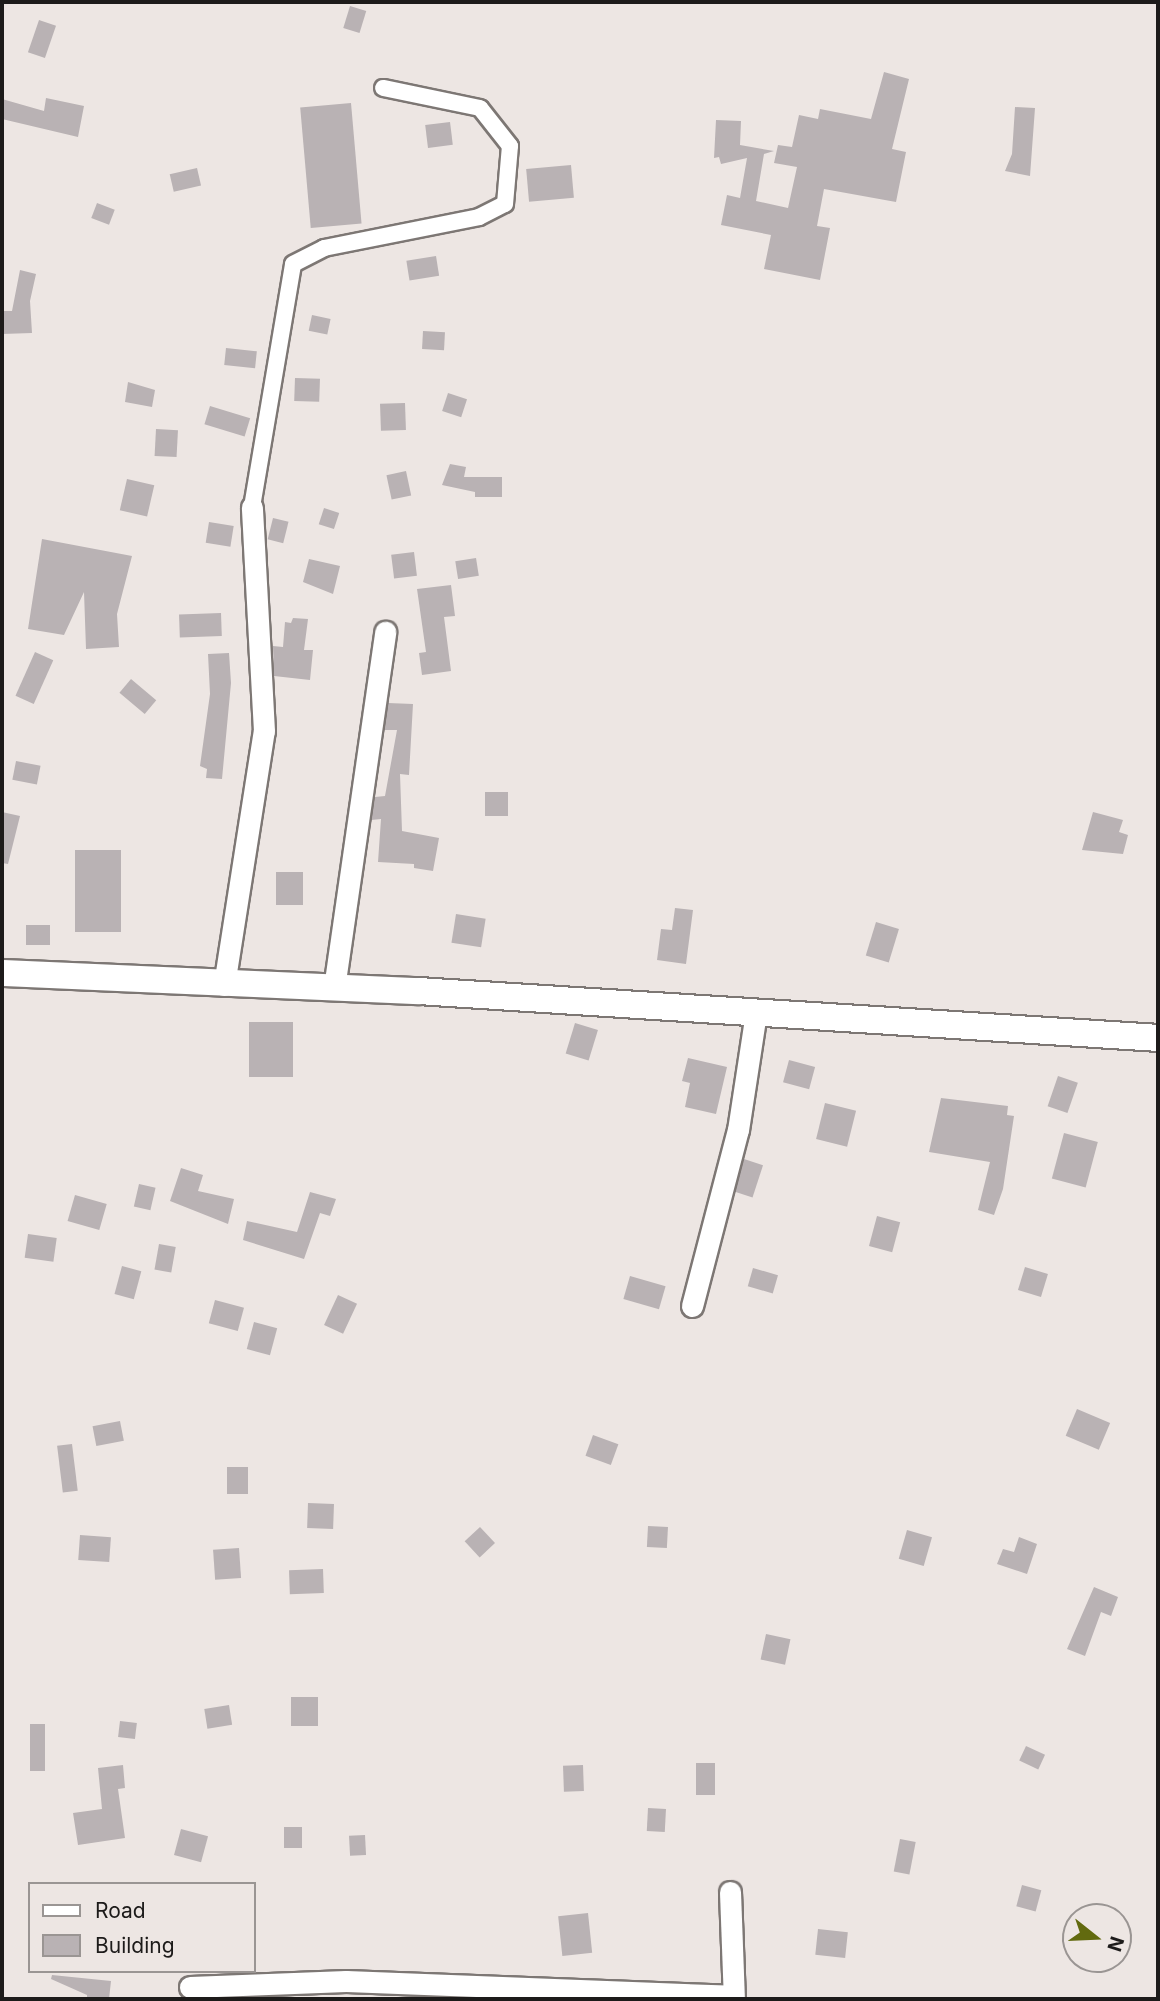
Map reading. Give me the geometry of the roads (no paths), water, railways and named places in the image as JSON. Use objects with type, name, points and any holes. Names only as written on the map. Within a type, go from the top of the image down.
[{"type":"street","points":[[224,985],[264,731],[252,506],[293,264],[324,248],[479,217],[505,204],[510,146],[480,108],[383,88]]},
{"type":"street","points":[[334,988],[385,632]]},
{"type":"street","points":[[2,973],[334,988],[1158,1038]]},
{"type":"street","points":[[692,1306],[738,1130],[756,1013]]},
{"type":"street","points":[[190,1987],[346,1981],[733,1998],[730,1892]]}]
